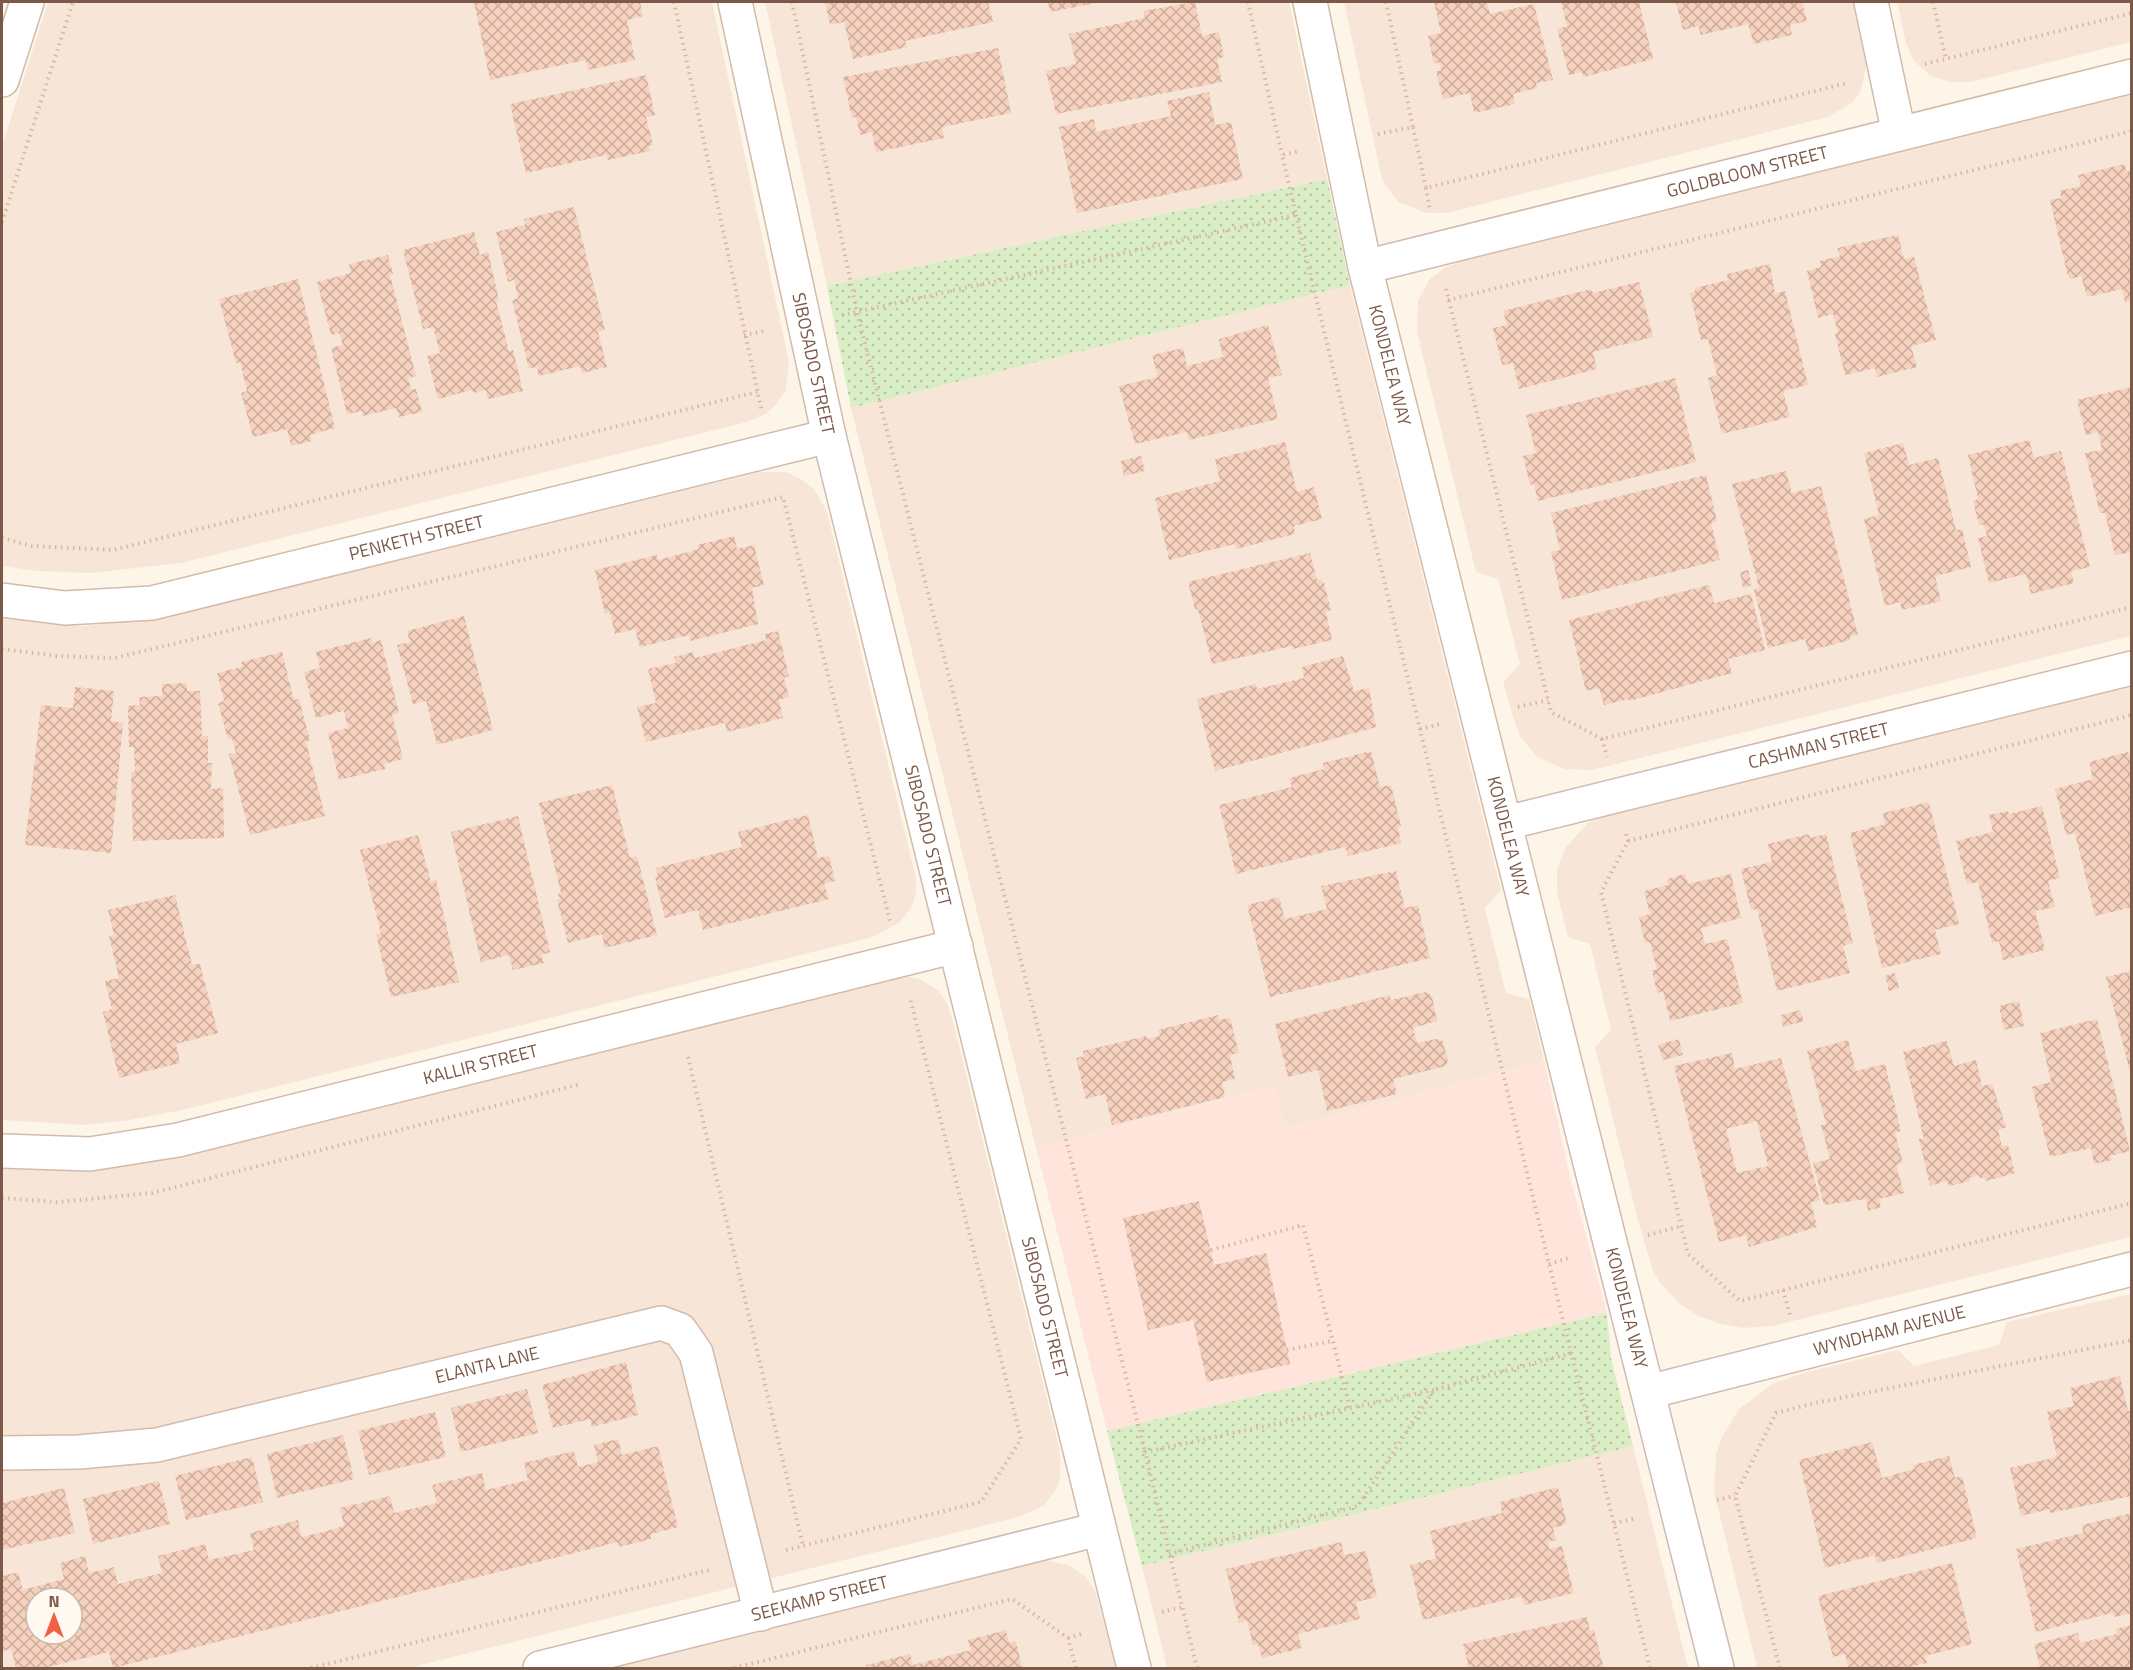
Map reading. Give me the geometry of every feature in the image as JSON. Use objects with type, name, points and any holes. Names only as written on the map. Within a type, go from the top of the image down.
[{"type":"street","points":[[2,80],[27,2]]},
{"type":"street","name":"SIBOSADO STREET","points":[[735,2],[828,436],[1134,1668]]},
{"type":"street","name":"KONDELEA WAY","points":[[1310,2],[1365,267],[1717,1668]]},
{"type":"street","points":[[1871,2],[1899,134]]},
{"type":"street","name":"GOLDBLOOM STREET","points":[[1365,267],[2132,76]]},
{"type":"street","name":"PENKETH STREET","points":[[2,600],[65,608],[152,603],[828,436]]},
{"type":"street","name":"CASHMAN STREET","points":[[1506,823],[2132,668]]},
{"type":"street","name":"KALLIR STREET","points":[[2,1150],[90,1154],[178,1140],[956,946]]},
{"type":"street","name":"WYNDHAM AVENUE","points":[[1648,1392],[2132,1269]]},
{"type":"street","name":"ELANTA LANE","points":[[2,1453],[79,1452],[157,1445],[661,1323],[680,1330],[696,1353],[761,1614]]},
{"type":"street","name":"SEEKAMP STREET","points":[[540,1668],[1099,1529]]},
{"type":"path","points":[[2,222],[74,2]]},
{"type":"path","points":[[311,1668],[981,1503],[1021,1439],[771,450],[744,335],[674,2]]},
{"type":"path","points":[[792,2],[857,312],[1145,1452],[1197,1668]]},
{"type":"path","points":[[1248,2],[1296,215],[1650,1668]]},
{"type":"path","points":[[1386,2],[1426,188],[2132,13]]},
{"type":"path","points":[[1933,2],[1946,59]]},
{"type":"path","points":[[1282,156],[1413,127]]},
{"type":"path","points":[[2132,131],[1448,300],[1551,712],[1602,739],[2132,607]]},
{"type":"path","points":[[744,335],[1296,215]]},
{"type":"path","points":[[2,538],[32,546],[113,550],[757,392]]},
{"type":"path","points":[[2,649],[57,656],[115,657],[783,497]]},
{"type":"path","points":[[2132,715],[1628,841],[1600,892],[1689,1254],[1740,1301],[2132,1203]]},
{"type":"path","points":[[688,1057],[803,1546]]},
{"type":"path","points":[[1210,1250],[1303,1225],[1350,1408]]},
{"type":"path","points":[[1780,1668],[1735,1497],[1776,1413],[1815,1403],[2132,1340]]},
{"type":"path","points":[[1287,1350],[1332,1341]]},
{"type":"path","points":[[1145,1452],[1434,1390],[1572,1353]]},
{"type":"path","points":[[1169,1554],[1358,1506],[1434,1390]]},
{"type":"path","points":[[734,1668],[1012,1599],[1068,1638],[1076,1668]]},
{"type":"shaded area","points":[[48,2],[712,2],[789,362],[786,390],[776,405],[766,414],[747,422],[181,563],[91,573],[37,571],[2,566],[2,146]]},
{"type":"shaded area","points":[[765,2],[1289,2],[1327,179],[827,286]]},
{"type":"shaded area","points":[[1344,2],[1855,2],[1866,67],[1861,90],[1853,102],[1828,117],[1447,213],[1426,213],[1398,202],[1382,180]]},
{"type":"shaded area","points":[[1897,2],[2131,2],[2131,42],[1971,82],[1949,82],[1931,76],[1914,61],[1906,43]]},
{"type":"shaded area","points":[[2131,94],[2131,636],[1592,770],[1565,769],[1537,757],[1520,736],[1503,682],[1520,664],[1498,579],[1476,572],[1417,332],[1418,300],[1430,279],[1446,267],[1462,261]]},
{"type":"shaded area","points":[[1350,285],[1501,890],[1485,908],[1506,993],[1529,999],[1544,1061],[1286,1128],[1274,1086],[1036,1148],[851,408]]},
{"type":"shaded area","points":[[760,472],[786,472],[801,479],[814,489],[827,512],[916,878],[916,892],[912,907],[900,922],[873,937],[182,1110],[124,1121],[84,1125],[2,1120],[2,619],[82,626],[166,618]]},
{"type":"shaded area","points":[[2131,684],[2131,1237],[1773,1326],[1742,1328],[1720,1324],[1698,1316],[1680,1304],[1661,1284],[1653,1271],[1637,1217],[1595,1047],[1611,1030],[1590,944],[1568,937],[1557,892],[1557,869],[1566,847],[1588,823],[1605,815]]},
{"type":"shaded area","points":[[899,975],[920,979],[939,991],[948,1005],[953,1022],[1060,1451],[1060,1479],[1055,1491],[1043,1506],[1019,1517],[408,1668],[2,1668],[2,1163]]},
{"type":"shaded area","points":[[1544,1061],[1570,1177],[1607,1313],[1107,1431],[1036,1148],[1275,1086],[1286,1128]]},
{"type":"shaded area","points":[[2131,1294],[2131,1668],[1757,1668],[1714,1491],[1716,1454],[1722,1437],[1738,1410],[1774,1383],[1807,1372],[1898,1350],[1914,1366],[1999,1345],[2007,1322]]},
{"type":"shaded area","points":[[1633,1446],[1688,1668],[1167,1668],[1142,1566]]},
{"type":"shaded area","points":[[1045,1560],[1069,1565],[1085,1576],[1095,1590],[1116,1668],[605,1668]]},
{"type":"green space","points":[[1327,179],[1350,285],[851,408],[827,286]]},
{"type":"green space","points":[[1607,1313],[1611,1358],[1633,1446],[1142,1566],[1107,1431]]},
{"type":"building","points":[[474,2],[640,2],[643,16],[627,20],[635,60],[588,70],[586,60],[490,80]]},
{"type":"building","points":[[825,2],[988,2],[993,22],[905,41],[907,47],[853,59],[844,22],[830,25]]},
{"type":"building","points":[[1048,2],[1096,2],[1096,3],[1050,12]]},
{"type":"building","points":[[1195,2],[1202,36],[1219,32],[1224,57],[1217,59],[1222,82],[1056,114],[1046,71],[1076,64],[1069,34],[1145,18],[1143,11]]},
{"type":"building","points":[[1434,2],[1487,2],[1490,14],[1534,4],[1553,80],[1536,83],[1537,88],[1513,94],[1515,104],[1474,113],[1470,93],[1443,99],[1436,71],[1441,71],[1439,62],[1434,64],[1428,36],[1441,33]]},
{"type":"building","points":[[1561,2],[1639,2],[1653,59],[1583,77],[1582,72],[1569,75],[1557,29],[1567,26]]},
{"type":"building","points":[[1676,2],[1802,2],[1807,21],[1790,25],[1792,35],[1754,44],[1748,24],[1701,35],[1698,26],[1683,30]]},
{"type":"building","points":[[998,48],[1011,113],[942,127],[944,138],[876,152],[872,132],[860,135],[856,117],[852,118],[843,77]]},
{"type":"building","points":[[646,75],[655,115],[646,117],[653,145],[648,146],[650,151],[608,160],[606,155],[526,173],[510,104]]},
{"type":"building","points":[[1209,92],[1215,125],[1231,122],[1243,179],[1077,213],[1059,127],[1094,119],[1096,132],[1171,116],[1167,101]]},
{"type":"building","points":[[2125,164],[2126,172],[2132,170],[2132,300],[2125,302],[2122,289],[2087,297],[2081,276],[2070,279],[2067,273],[2050,200],[2061,198],[2060,191],[2081,186],[2078,175]]},
{"type":"building","points":[[574,207],[605,330],[598,332],[607,367],[582,373],[580,366],[539,376],[537,366],[529,369],[512,300],[518,298],[514,280],[508,282],[496,232],[525,225],[524,219]]},
{"type":"building","points":[[474,232],[480,255],[488,252],[499,300],[496,301],[509,351],[513,350],[523,391],[488,399],[486,390],[474,393],[472,390],[438,399],[427,356],[440,353],[433,327],[423,329],[403,250]]},
{"type":"building","points":[[1898,235],[1904,259],[1914,257],[1936,340],[1911,346],[1917,367],[1877,377],[1875,368],[1845,375],[1835,334],[1838,333],[1833,314],[1818,318],[1807,271],[1821,267],[1820,261],[1840,256],[1837,248]]},
{"type":"building","points":[[388,255],[393,274],[390,275],[416,376],[408,378],[411,390],[416,389],[422,412],[399,417],[396,408],[363,416],[362,411],[347,414],[331,348],[343,345],[339,333],[331,335],[317,282],[351,273],[349,264]]},
{"type":"building","points":[[1770,264],[1775,294],[1785,291],[1808,385],[1783,391],[1790,417],[1722,434],[1708,378],[1717,375],[1708,339],[1701,340],[1690,293],[1695,292],[1695,288],[1728,280],[1727,274]]},
{"type":"building","points":[[298,279],[335,428],[310,435],[312,441],[291,446],[287,429],[253,437],[241,393],[247,391],[240,362],[236,363],[219,299]]},
{"type":"building","points":[[1639,282],[1653,337],[1593,352],[1597,369],[1519,389],[1513,363],[1502,365],[1493,328],[1507,325],[1503,311],[1591,289],[1593,293]]},
{"type":"building","points":[[1268,325],[1282,375],[1268,378],[1278,419],[1189,440],[1187,432],[1135,444],[1119,386],[1158,377],[1152,355],[1183,348],[1187,366],[1223,357],[1219,339]]},
{"type":"building","points":[[1675,378],[1696,462],[1538,501],[1534,484],[1530,485],[1523,456],[1536,453],[1526,415]]},
{"type":"building","points":[[2132,387],[2132,552],[2115,555],[2105,513],[2100,513],[2085,453],[2102,450],[2098,432],[2086,435],[2077,400]]},
{"type":"building","points":[[2029,440],[2034,458],[2061,451],[2090,567],[2071,571],[2074,583],[2031,594],[2026,574],[1989,583],[1978,538],[1987,536],[1984,525],[1979,525],[1973,501],[1978,499],[1968,455]]},
{"type":"building","points":[[1285,442],[1297,492],[1314,487],[1322,519],[1294,526],[1295,534],[1236,549],[1235,544],[1169,560],[1155,498],[1220,481],[1215,459]]},
{"type":"building","points":[[1903,443],[1909,465],[1938,458],[1956,530],[1962,529],[1971,567],[1935,576],[1941,601],[1902,610],[1900,602],[1885,606],[1864,519],[1879,515],[1864,453]]},
{"type":"building","points":[[1141,456],[1145,471],[1124,476],[1121,461]]},
{"type":"building","points":[[1786,471],[1792,493],[1821,486],[1858,635],[1850,636],[1850,640],[1808,651],[1805,639],[1768,648],[1754,589],[1759,588],[1732,484]]},
{"type":"building","points":[[1706,475],[1717,521],[1711,523],[1720,560],[1562,600],[1551,552],[1560,550],[1551,513]]},
{"type":"building","points":[[734,536],[737,549],[754,545],[764,585],[752,588],[758,624],[690,641],[689,635],[640,647],[635,629],[615,634],[610,612],[605,614],[595,570],[657,555],[658,560],[699,549],[697,545]]},
{"type":"building","points":[[1310,553],[1317,580],[1321,579],[1321,582],[1324,582],[1331,610],[1326,612],[1332,640],[1293,649],[1292,646],[1212,664],[1198,609],[1195,609],[1188,582]]},
{"type":"building","points":[[1748,570],[1752,585],[1743,588],[1740,572]]},
{"type":"building","points":[[1709,585],[1714,603],[1751,594],[1765,650],[1728,659],[1732,673],[1629,701],[1628,699],[1604,705],[1599,688],[1586,691],[1569,620]]},
{"type":"building","points":[[464,616],[493,730],[437,745],[426,701],[413,704],[397,645],[410,642],[407,631]]},
{"type":"building","points":[[778,631],[789,676],[784,678],[789,697],[779,700],[783,718],[727,732],[725,723],[646,742],[637,707],[656,703],[648,669],[676,663],[674,657],[693,652],[695,658],[766,640],[765,634]]},
{"type":"building","points":[[371,638],[372,643],[381,640],[399,713],[392,715],[403,759],[384,764],[385,769],[339,780],[328,733],[348,728],[344,711],[316,718],[304,672],[320,668],[316,652]]},
{"type":"building","points":[[282,652],[294,700],[299,699],[310,740],[306,742],[325,816],[250,835],[229,754],[236,753],[232,738],[228,739],[218,703],[224,701],[217,673],[242,667],[241,662]]},
{"type":"building","points":[[1343,656],[1354,691],[1369,688],[1376,727],[1215,771],[1197,699],[1256,684],[1257,689],[1304,678],[1302,667]]},
{"type":"building","points":[[187,683],[187,691],[200,691],[202,736],[208,736],[208,763],[212,763],[211,789],[223,788],[224,838],[133,841],[131,772],[135,772],[134,747],[129,747],[128,706],[140,705],[139,697],[162,696],[162,684]]},
{"type":"building","points":[[75,687],[114,691],[111,721],[123,723],[111,853],[25,845],[41,705],[73,708]]},
{"type":"building","points":[[1371,751],[1380,787],[1391,785],[1401,826],[1398,827],[1401,843],[1348,856],[1345,847],[1236,874],[1219,805],[1292,787],[1289,778],[1324,769],[1323,763]]},
{"type":"building","points":[[2128,752],[2132,760],[2132,907],[2095,916],[2075,833],[2066,835],[2055,789],[2093,779],[2089,762]]},
{"type":"building","points":[[612,785],[630,858],[637,856],[657,935],[605,948],[602,934],[568,943],[557,900],[560,899],[558,894],[561,893],[539,803]]},
{"type":"building","points":[[1929,802],[1959,924],[1935,930],[1941,954],[1882,968],[1850,833],[1885,824],[1883,813]]},
{"type":"building","points":[[2042,806],[2060,878],[2048,881],[2055,907],[2035,911],[2045,950],[2003,960],[1999,941],[1992,943],[1978,882],[1967,884],[1956,841],[1993,832],[1989,815],[2008,811],[2009,814]]},
{"type":"building","points":[[808,815],[818,858],[829,856],[835,881],[824,884],[829,899],[703,930],[698,910],[665,918],[655,877],[658,876],[656,868],[742,847],[738,832]]},
{"type":"building","points":[[518,816],[550,952],[541,955],[544,963],[513,970],[509,955],[481,962],[451,832]]},
{"type":"building","points":[[1809,834],[1810,838],[1826,834],[1853,943],[1843,946],[1850,973],[1777,991],[1757,909],[1751,910],[1741,869],[1772,862],[1768,844]]},
{"type":"building","points":[[418,835],[431,882],[436,880],[459,982],[391,997],[376,934],[381,934],[360,850]]},
{"type":"building","points":[[1396,871],[1405,908],[1418,905],[1430,958],[1270,997],[1247,905],[1279,897],[1285,919],[1327,909],[1321,886]]},
{"type":"building","points":[[1685,874],[1688,884],[1731,874],[1741,918],[1701,928],[1705,944],[1727,939],[1743,1003],[1670,1021],[1663,991],[1657,993],[1652,970],[1657,970],[1650,942],[1645,943],[1639,917],[1650,914],[1644,891],[1668,885],[1667,879]]},
{"type":"building","points":[[175,895],[192,965],[200,964],[218,1033],[176,1044],[180,1063],[119,1078],[103,1012],[112,1009],[105,981],[119,978],[109,936],[114,935],[108,910]]},
{"type":"building","points":[[2132,971],[2132,1076],[2131,1076],[2106,977]]},
{"type":"building","points":[[1895,973],[1899,988],[1889,991],[1885,976]]},
{"type":"building","points":[[1426,992],[1432,996],[1437,1021],[1413,1028],[1417,1043],[1442,1040],[1448,1059],[1446,1066],[1393,1079],[1397,1094],[1327,1111],[1318,1070],[1288,1077],[1275,1024],[1390,995],[1391,1000]]},
{"type":"building","points":[[2019,1001],[2024,1026],[2004,1030],[1999,1006]]},
{"type":"building","points":[[1800,1010],[1804,1021],[1783,1027],[1781,1015]]},
{"type":"building","points":[[1218,1015],[1219,1020],[1230,1018],[1239,1053],[1230,1055],[1235,1079],[1222,1082],[1225,1097],[1112,1125],[1105,1094],[1086,1099],[1076,1058],[1084,1056],[1083,1051],[1146,1036],[1147,1039],[1160,1036],[1158,1030]]},
{"type":"building","points":[[2097,1019],[2130,1151],[2110,1156],[2112,1160],[2094,1164],[2091,1148],[2050,1157],[2032,1087],[2051,1082],[2040,1033]]},
{"type":"building","points":[[1679,1039],[1683,1055],[1663,1060],[1658,1045]]},
{"type":"building","points":[[1848,1040],[1856,1071],[1885,1064],[1901,1131],[1895,1133],[1903,1163],[1896,1165],[1904,1193],[1879,1199],[1881,1207],[1868,1211],[1866,1199],[1824,1205],[1813,1163],[1830,1159],[1821,1125],[1826,1124],[1807,1051]]},
{"type":"building","points":[[1947,1041],[1954,1066],[1976,1060],[1982,1086],[1992,1084],[2006,1127],[1998,1130],[2002,1146],[2008,1145],[2015,1173],[1986,1181],[1979,1175],[1969,1178],[1970,1181],[1949,1186],[1947,1181],[1930,1186],[1919,1139],[1924,1139],[1903,1052]]},
{"type":"building","points":[[1732,1053],[1735,1069],[1781,1058],[1820,1200],[1811,1202],[1817,1227],[1749,1247],[1746,1235],[1719,1242],[1674,1066]],"holes":[[[1757,1121],[1768,1166],[1737,1173],[1726,1129]]]},
{"type":"building","points":[[1199,1201],[1214,1265],[1266,1253],[1290,1364],[1207,1382],[1193,1320],[1148,1330],[1123,1218]]},
{"type":"building","points":[[626,1362],[638,1415],[592,1427],[590,1419],[553,1428],[542,1385]]},
{"type":"building","points":[[2120,1376],[2128,1411],[2132,1410],[2132,1496],[2050,1513],[2050,1509],[2021,1516],[2010,1468],[2057,1457],[2047,1412],[2074,1406],[2070,1388]]},
{"type":"building","points":[[527,1389],[538,1433],[461,1452],[451,1408]]},
{"type":"building","points":[[435,1412],[446,1457],[369,1475],[358,1431]]},
{"type":"building","points":[[343,1435],[354,1479],[277,1498],[267,1454]]},
{"type":"building","points":[[618,1439],[622,1455],[658,1446],[678,1527],[651,1534],[651,1539],[619,1547],[618,1542],[113,1668],[109,1652],[44,1668],[16,1668],[11,1649],[2,1651],[2,1576],[18,1572],[24,1590],[24,1646],[84,1646],[84,1586],[38,1586],[64,1579],[60,1563],[85,1556],[89,1573],[114,1567],[118,1584],[162,1573],[158,1556],[205,1544],[209,1560],[254,1550],[250,1533],[298,1520],[301,1537],[344,1526],[340,1508],[390,1496],[394,1513],[437,1503],[432,1485],[482,1473],[486,1490],[528,1480],[524,1463],[574,1451],[578,1467],[598,1462],[594,1445]]},
{"type":"building","points":[[1872,1442],[1882,1478],[1914,1469],[1913,1465],[1949,1456],[1955,1478],[1962,1476],[1977,1538],[1877,1563],[1875,1555],[1825,1568],[1799,1460]]},
{"type":"building","points":[[252,1457],[263,1502],[186,1520],[175,1476]]},
{"type":"building","points":[[159,1481],[170,1524],[93,1544],[83,1499]]},
{"type":"building","points":[[1558,1487],[1567,1524],[1553,1528],[1556,1540],[1548,1542],[1549,1549],[1562,1546],[1574,1593],[1524,1605],[1522,1596],[1423,1620],[1410,1565],[1436,1558],[1430,1531],[1502,1513],[1500,1502]]},
{"type":"building","points":[[64,1488],[75,1533],[2,1550],[2,1503]]},
{"type":"building","points":[[2132,1513],[2132,1613],[2114,1617],[2112,1613],[2036,1632],[2016,1549],[2083,1533],[2082,1525]]},
{"type":"building","points":[[1341,1542],[1344,1555],[1366,1551],[1377,1597],[1356,1602],[1360,1619],[1298,1634],[1302,1648],[1262,1658],[1258,1644],[1253,1645],[1247,1620],[1239,1623],[1226,1569]]},
{"type":"building","points":[[1952,1563],[1972,1644],[1925,1656],[1927,1663],[1904,1668],[1848,1668],[1845,1654],[1833,1657],[1818,1596]]},
{"type":"building","points":[[1587,1617],[1590,1631],[1594,1630],[1604,1668],[1469,1668],[1463,1644]]},
{"type":"building","points":[[2132,1625],[2132,1668],[2040,1668],[2034,1644],[2078,1633],[2080,1643],[2117,1634],[2116,1629]]},
{"type":"building","points":[[1006,1630],[1009,1643],[1016,1641],[1022,1668],[867,1668],[866,1665],[910,1654],[913,1665],[971,1650],[968,1640]]}]
